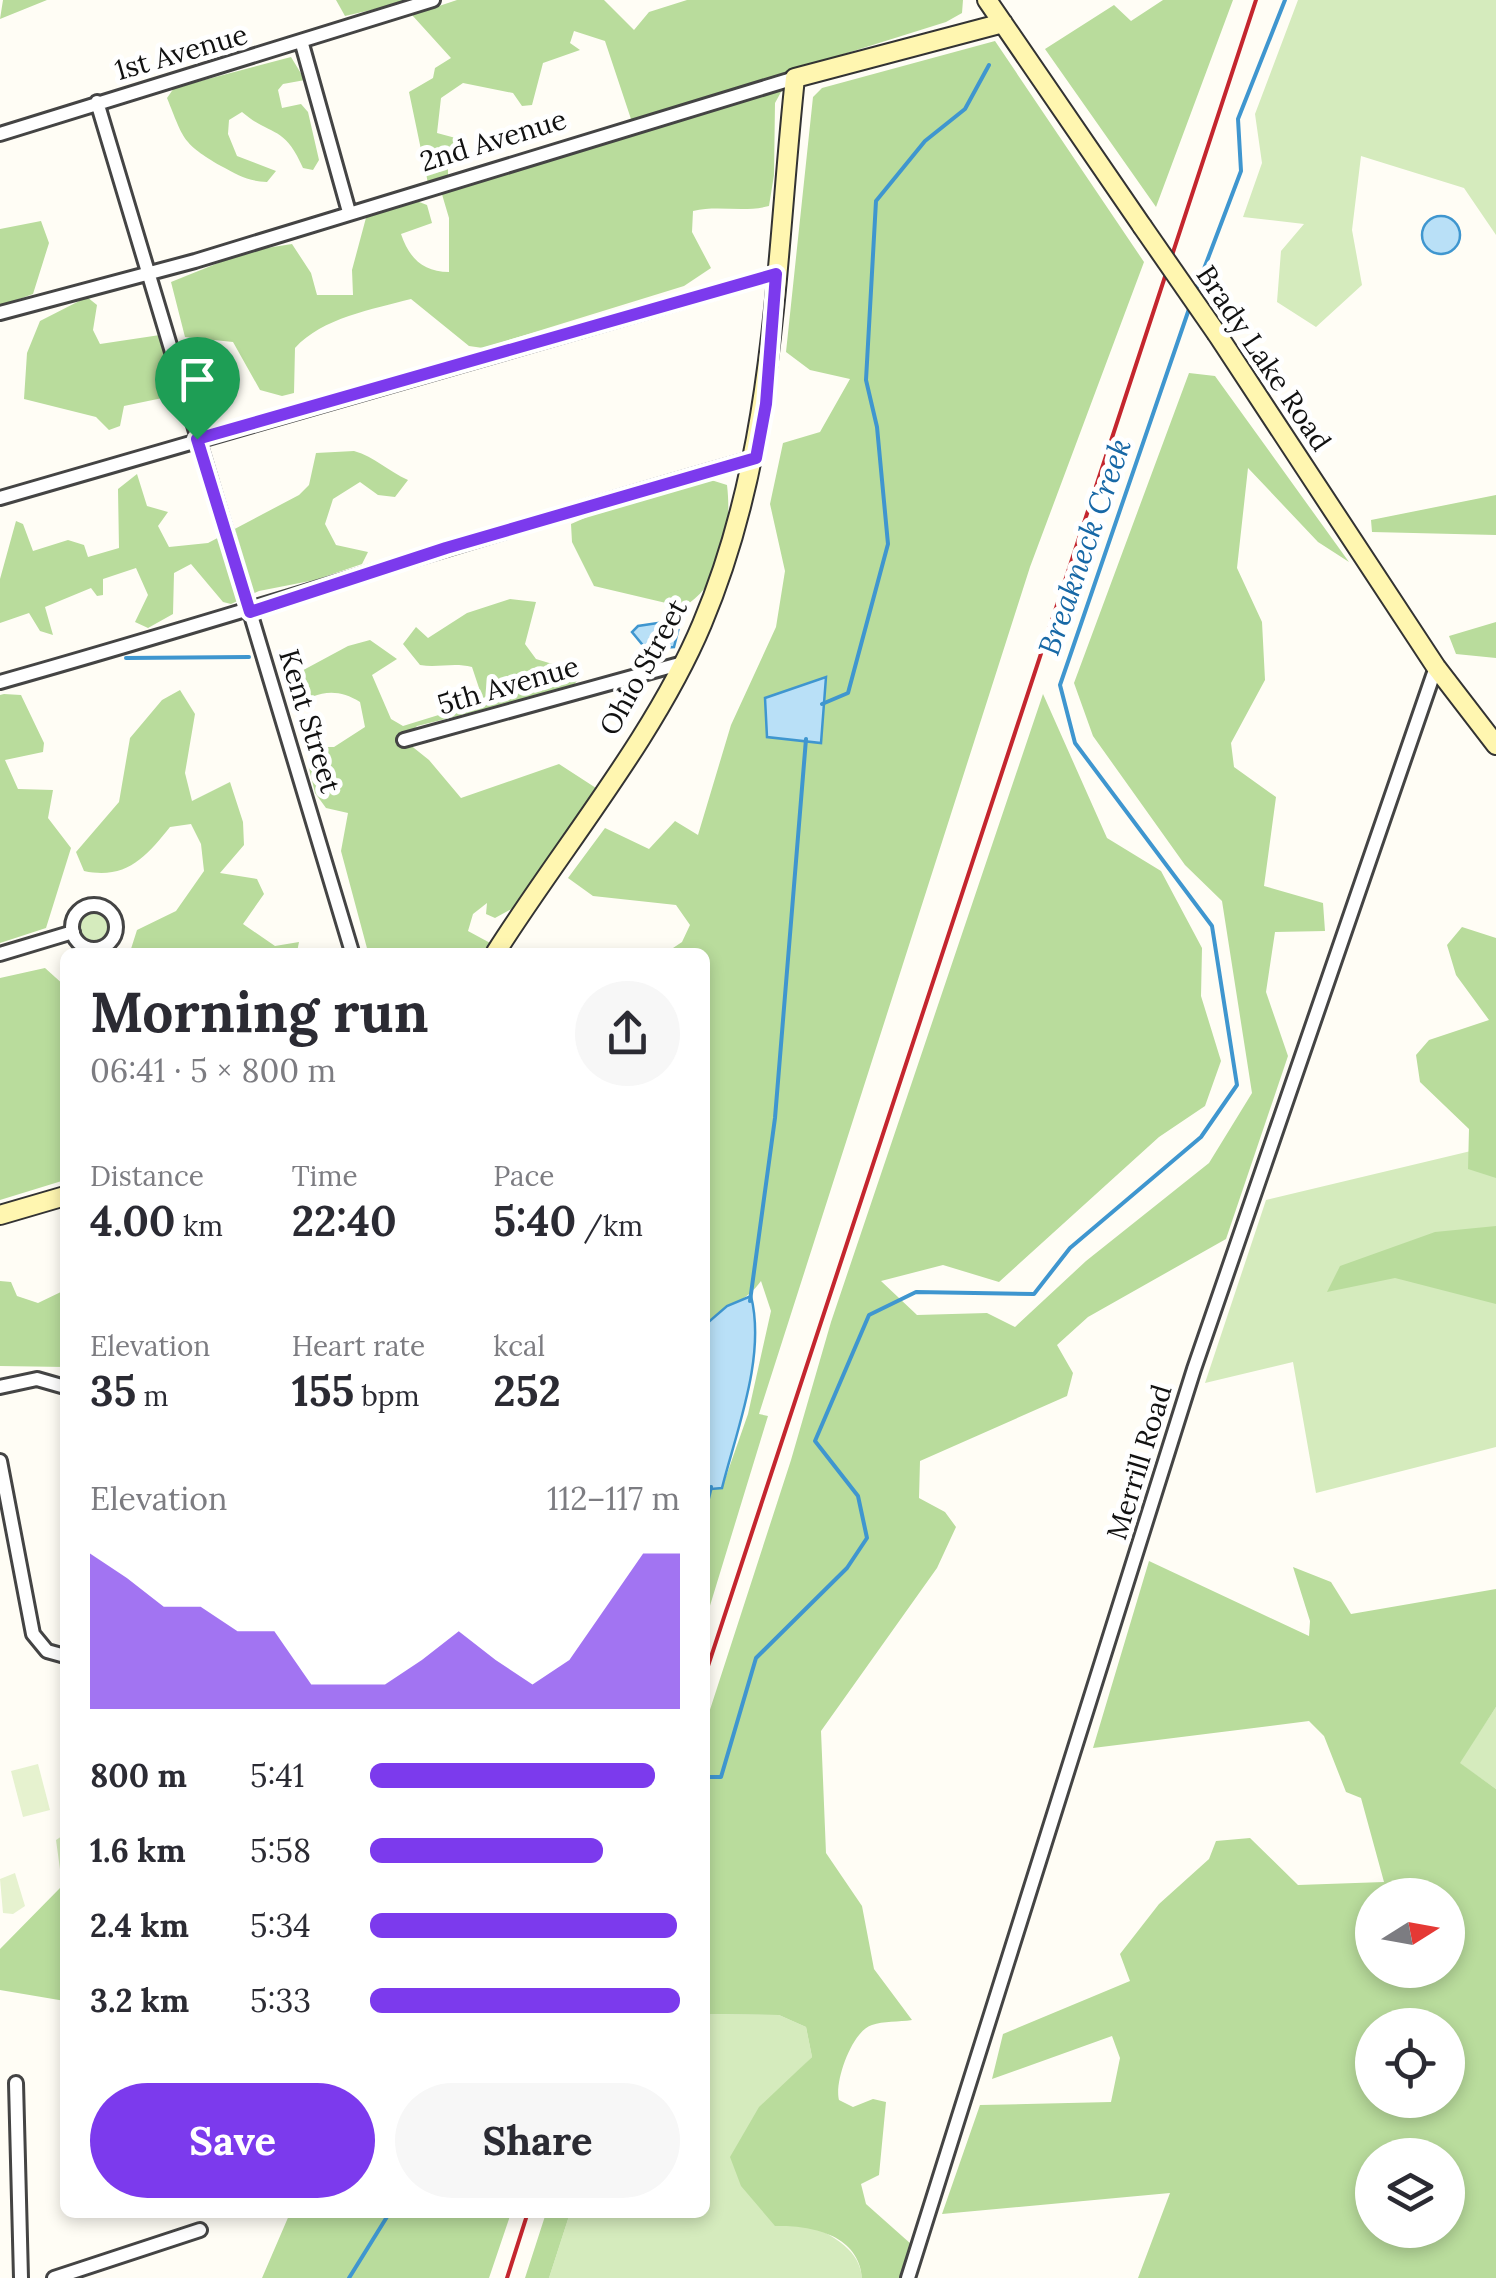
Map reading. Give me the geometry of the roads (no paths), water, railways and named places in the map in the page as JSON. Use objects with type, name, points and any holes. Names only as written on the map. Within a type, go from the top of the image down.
[{"type":"street","name":"1st Avenue","points":[[0,134],[96,102],[302,44],[433,0]]},
{"type":"street","name":"Brady Lake Road","points":[[987,0],[1217,334],[1436,667],[1496,745]]},
{"type":"street","name":"2nd Avenue","points":[[0,313],[150,274],[796,78],[1003,22]]},
{"type":"street","points":[[302,44],[349,212]]},
{"type":"street","name":"Ohio Street","points":[[499,948],[684,662],[719,578],[756,458],[766,404],[796,78]]},
{"type":"street","name":"Kent Street","points":[[96,102],[351,948]]},
{"type":"street","points":[[0,498],[776,274]]},
{"type":"street","points":[[0,682],[250,612],[482,536],[756,458]]},
{"type":"street","name":"5th Avenue","points":[[404,740],[684,662]]},
{"type":"street","name":"Merrill Road","points":[[908,2278],[1194,1369],[1436,667]]},
{"type":"street","points":[[0,954],[73,932]]},
{"type":"street","points":[[0,1215],[60,1197]]},
{"type":"street","points":[[0,1386],[37,1379],[60,1386]]},
{"type":"street","points":[[0,1461],[33,1634],[47,1650],[60,1654]]},
{"type":"street","points":[[16,2083],[20,2278]]},
{"type":"street","points":[[54,2278],[200,2230]]},
{"type":"water","points":[[1441,216],[1454,222],[1460,235],[1454,248],[1441,254],[1428,248],[1422,235],[1428,222]]},
{"type":"water","points":[[671,621],[679,627],[674,647],[646,649],[632,632],[638,626]]},
{"type":"water","points":[[826,677],[821,743],[767,737],[765,698]]},
{"type":"water","points":[[751,1296],[755,1343],[748,1392],[722,1488],[711,1489],[710,1321],[727,1306]]},
{"type":"waterway","name":"Breakneck Creek","points":[[1196,290],[1241,171],[1238,119],[1285,0]]},
{"type":"waterway","name":"Breakneck Creek","points":[[822,704],[848,693],[888,544],[877,427],[866,380],[876,201],[925,141],[965,109],[989,65]]},
{"type":"waterway","name":"Breakneck Creek","points":[[710,1777],[721,1777],[756,1658],[847,1568],[867,1538],[858,1496],[815,1441],[869,1315],[916,1292],[1034,1294],[1070,1248],[1201,1137],[1237,1085],[1212,926],[1075,743],[1060,685],[1189,309]]},
{"type":"waterway","points":[[126,658],[249,657]]},
{"type":"waterway","name":"Breakneck Creek","points":[[750,1301],[775,1118],[806,739]]},
{"type":"waterway","name":"Breakneck Creek","points":[[710,1491],[711,1487]]},
{"type":"waterway","name":"Breakneck Creek","points":[[349,2278],[386,2218]]},
{"type":"railway","points":[[710,1660],[1256,0]]},
{"type":"railway","points":[[507,2278],[526,2218]]}]
